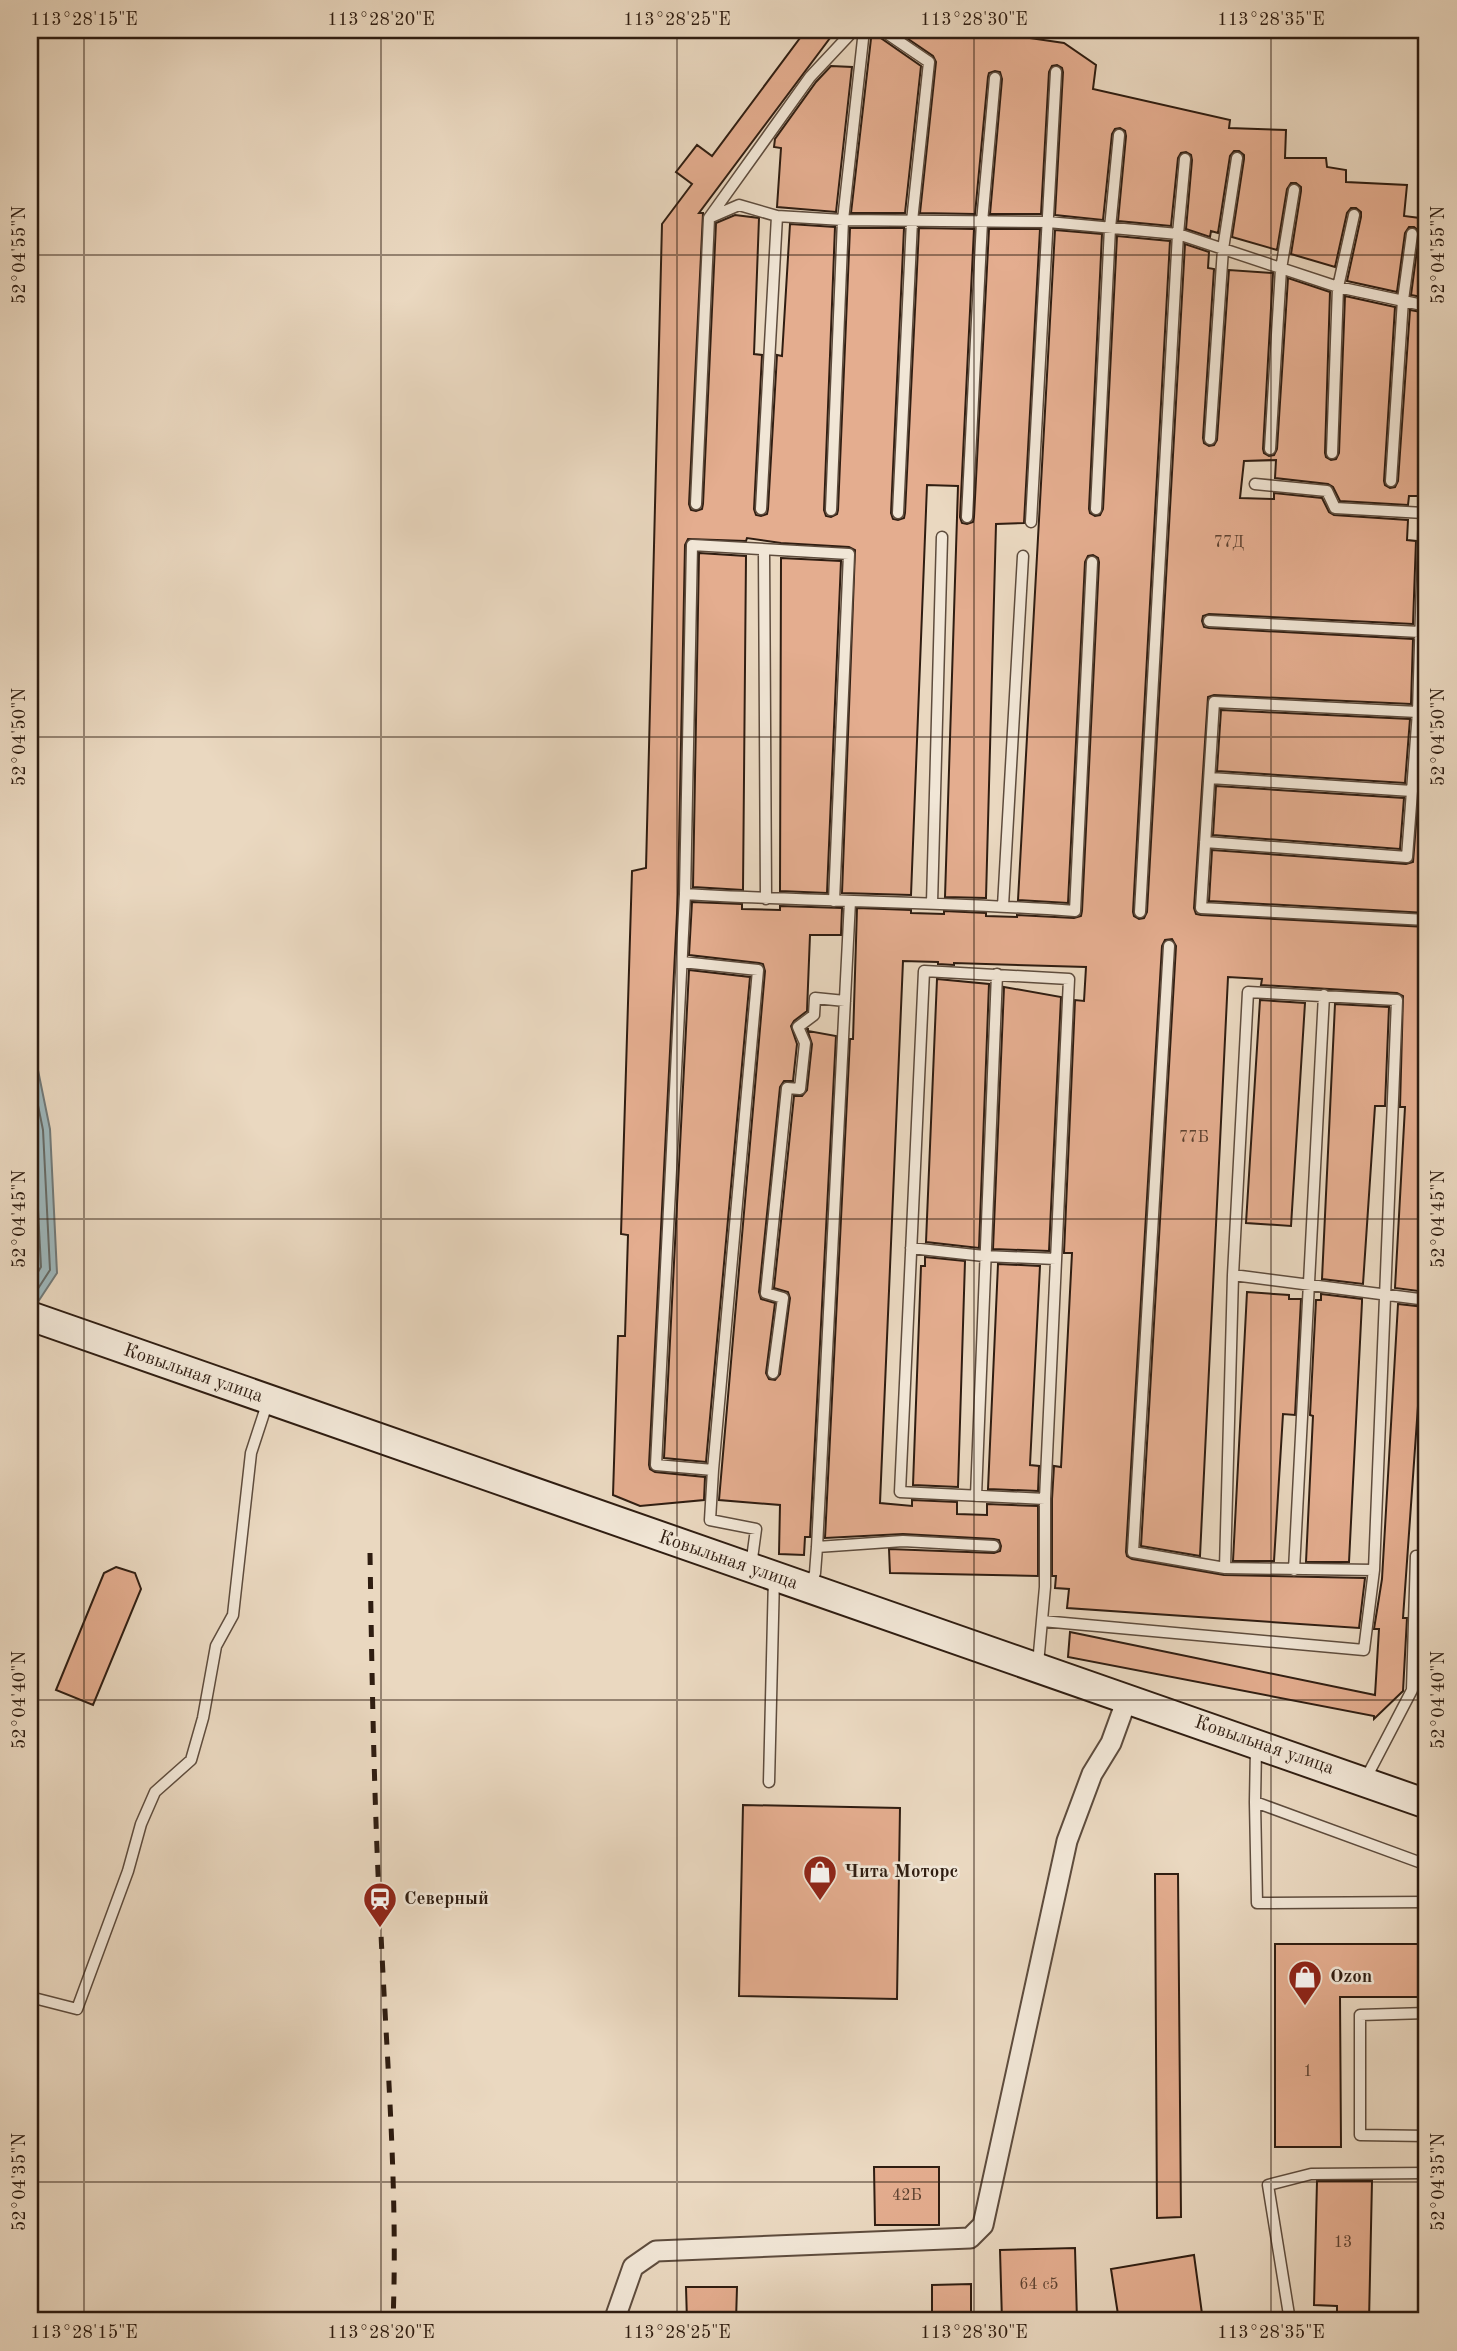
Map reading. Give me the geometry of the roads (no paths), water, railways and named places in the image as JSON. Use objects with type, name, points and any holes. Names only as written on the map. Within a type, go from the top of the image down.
[{"type":"main road","name":"Ковыльная улица","points":[[30,1316],[1427,1804]]},
{"type":"street","points":[[614,2321],[633,2267],[656,2251],[970,2238],[983,2225],[1067,1841],[1092,1774],[1111,1743],[1126,1699]]},
{"type":"lane","points":[[696,504],[709,218],[810,77],[854,30]]},
{"type":"lane","points":[[831,510],[843,220],[864,30]]},
{"type":"lane","points":[[882,30],[929,62],[912,221],[898,513]]},
{"type":"lane","points":[[1031,522],[1056,72]]},
{"type":"lane","points":[[967,517],[982,222],[995,78]]},
{"type":"lane","points":[[1096,509],[1110,228],[1119,135]]},
{"type":"lane","points":[[1210,439],[1223,249],[1237,158]]},
{"type":"lane","points":[[1140,912],[1178,234],[1185,159]]},
{"type":"lane","points":[[1270,449],[1281,268],[1294,190]]},
{"type":"lane","points":[[709,218],[739,205],[777,216],[843,220],[1048,222],[1178,234],[1338,287],[1427,306]]},
{"type":"lane","points":[[1332,453],[1338,287],[1354,215]]},
{"type":"lane","points":[[761,509],[777,216]]},
{"type":"lane","points":[[1391,481],[1403,300],[1412,234]]},
{"type":"lane","points":[[1205,842],[1408,857],[1418,712],[1425,512],[1335,508],[1327,491],[1255,484]]},
{"type":"lane","points":[[932,904],[942,537]]},
{"type":"lane","points":[[713,1470],[656,1465],[685,894],[692,545],[849,554],[834,901]]},
{"type":"lane","points":[[764,550],[766,899]]},
{"type":"lane","points":[[1003,906],[1023,556]]},
{"type":"lane","points":[[685,894],[1075,911],[1092,562]]},
{"type":"lane","points":[[1209,621],[1420,632]]},
{"type":"lane","points":[[1418,712],[1214,702],[1200,908],[1427,920]]},
{"type":"lane","points":[[1209,778],[1412,791]]},
{"type":"lane","points":[[809,1589],[815,1573],[817,1547],[850,901]]},
{"type":"lane","points":[[1169,946],[1133,1552],[1225,1568],[1374,1570]]},
{"type":"lane","points":[[682,962],[758,970],[710,1520],[756,1529],[762,1573],[769,1782]]},
{"type":"lane","points":[[1038,1668],[1045,1587],[1045,1499],[1069,979],[924,971],[900,1492],[1045,1499]]},
{"type":"lane","points":[[976,1496],[997,974]]},
{"type":"lane","points":[[1042,1621],[1364,1650],[1374,1570],[1397,1000],[1248,992],[1233,1275],[1225,1568]]},
{"type":"lane","points":[[1294,1570],[1324,995]]},
{"type":"lane","points":[[773,1373],[783,1298],[765,1293],[787,1088],[800,1089],[805,1043],[798,1027],[814,1015],[815,998],[845,1001]]},
{"type":"lane","points":[[911,1248],[984,1256],[1056,1259]]},
{"type":"lane","points":[[1233,1275],[1427,1300]]},
{"type":"lane","points":[[30,1997],[77,2008],[128,1871],[150,1802],[155,1792],[191,1760],[203,1718],[216,1646],[233,1615],[251,1453],[268,1400]]},
{"type":"lane","points":[[817,1547],[903,1541],[994,1546]]},
{"type":"lane","points":[[1365,1782],[1412,1690],[1416,1556],[1427,1556]]},
{"type":"lane","points":[[1256,1743],[1257,1903],[1427,1902]]},
{"type":"lane","points":[[1255,1802],[1427,1865]]},
{"type":"lane","points":[[1427,2013],[1360,2015],[1360,2135],[1427,2136]]},
{"type":"lane","points":[[1290,2321],[1268,2185],[1311,2174],[1427,2173]]},
{"type":"water","points":[[30,1031],[50,1129],[57,1273],[30,1314]]},
{"type":"railway","points":[[370,1553],[377,1839],[393,2176],[393,2321]]},
{"type":"place","name":"Чита Моторс","points":[[820,1902]]},
{"type":"place","name":"Северный","points":[[380,1929]]},
{"type":"place","name":"Ozon","points":[[1305,2007]]}]
